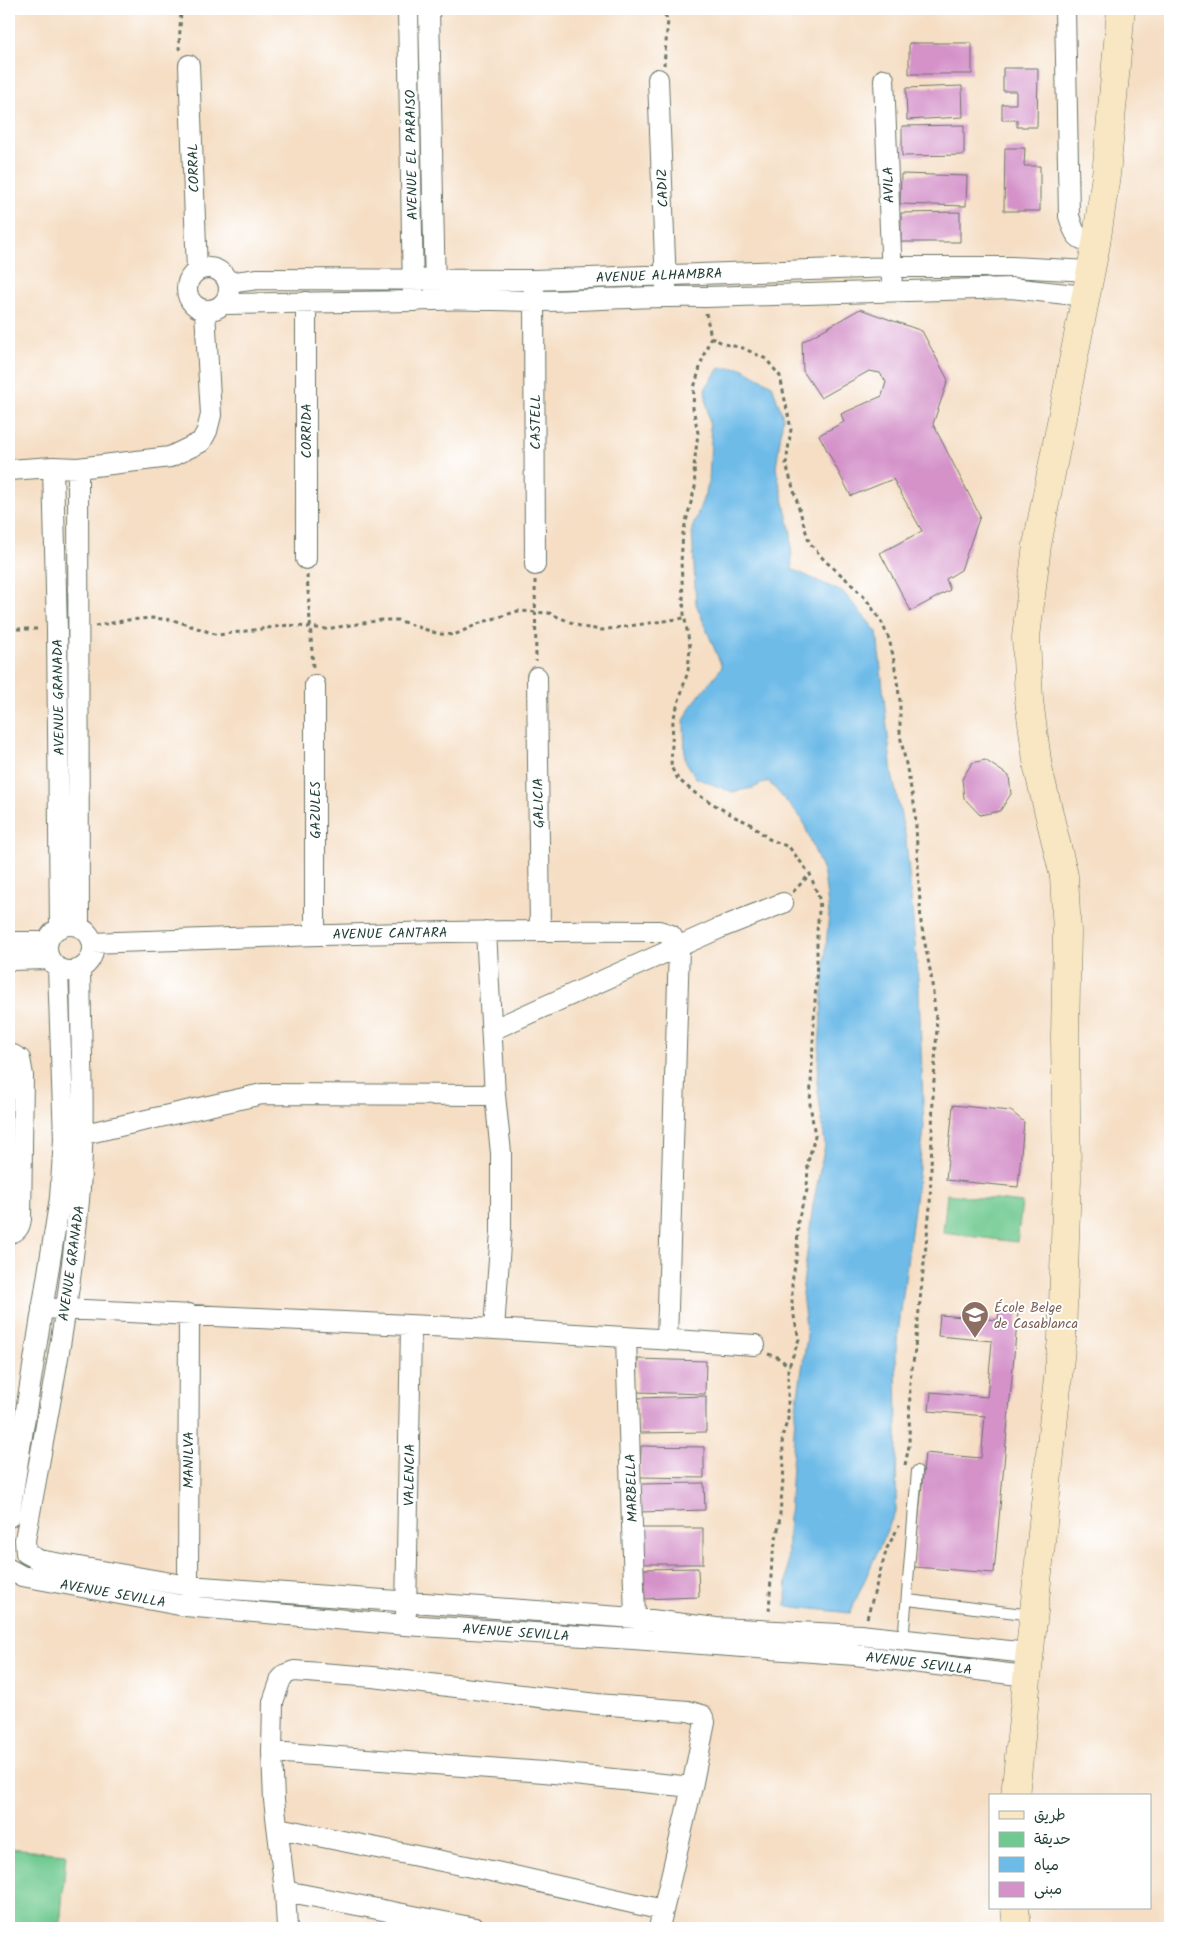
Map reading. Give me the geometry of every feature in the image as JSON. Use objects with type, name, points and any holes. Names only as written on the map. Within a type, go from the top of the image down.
[{"type":"street","name":"AVENUE EL PARAISO","points":[[408,9],[413,301]]},
{"type":"street","name":"AVENUE EL PARAISO","points":[[429,9],[435,299]]},
{"type":"street","points":[[1065,9],[1069,216],[1075,234],[1084,242],[1096,244]]},
{"type":"street","points":[[1015,1794],[1062,1328],[1067,1178],[1065,1037],[1067,932],[1064,876],[1045,804],[1036,760],[1029,700],[1026,637],[1037,545],[1096,244],[1106,175],[1121,9]]},
{"type":"street","name":"CORRAL","points":[[189,65],[197,271]]},
{"type":"street","name":"CADIZ","points":[[658,79],[666,296]]},
{"type":"street","name":"AVILA","points":[[884,79],[892,290]]},
{"type":"street","name":"AVENUE ALHAMBRA","points":[[228,283],[258,279],[533,280],[891,267],[1012,267],[1088,283]]},
{"type":"street","points":[[207,268],[217,270],[225,276],[228,283],[229,294],[224,304],[214,310],[205,310],[193,305],[187,294],[188,281],[197,271],[207,268]]},
{"type":"street","name":"CASTELL","points":[[533,280],[535,301],[535,564]]},
{"type":"street","name":"AVENUE ALHAMBRA","points":[[224,304],[435,299],[535,301],[666,296],[706,297],[892,290],[1011,288],[1088,283]]},
{"type":"street","name":"CORRIDA","points":[[306,302],[306,559]]},
{"type":"street","points":[[9,470],[53,467],[78,468],[170,457],[201,442],[208,430],[211,415],[205,310]]},
{"type":"street","name":"AVENUE GRANADA","points":[[26,1554],[26,1540],[65,1308],[79,1200],[59,945],[57,630],[53,467]]},
{"type":"street","name":"AVENUE GRANADA","points":[[59,945],[78,629],[78,468]]},
{"type":"street","name":"GALICIA","points":[[537,677],[540,930]]},
{"type":"street","name":"GAZULES","points":[[315,685],[315,935]]},
{"type":"street","points":[[492,1030],[720,928],[783,902]]},
{"type":"street","points":[[486,931],[495,1095],[501,1153],[501,1231],[494,1329]]},
{"type":"street","name":"AVENUE CANTARA","points":[[93,943],[486,931],[659,931],[671,935],[678,948]]},
{"type":"street","points":[[9,960],[59,945],[87,932],[93,943],[91,958],[87,965],[80,969],[65,971],[59,945]]},
{"type":"street","points":[[9,942],[59,945]]},
{"type":"street","points":[[667,1340],[678,948]]},
{"type":"street","name":"AVENUE GRANADA","points":[[9,1517],[60,1198],[73,1136],[80,969]]},
{"type":"street","points":[[9,1055],[20,1059],[23,1075],[21,1219],[20,1226],[16,1231],[9,1233]]},
{"type":"street","points":[[73,1136],[262,1094],[495,1095]]},
{"type":"street","points":[[42,1308],[494,1329],[755,1344]]},
{"type":"street","name":"MANILVA","points":[[187,1596],[189,1314]]},
{"type":"street","name":"VALENCIA","points":[[405,1625],[407,1601],[411,1326]]},
{"type":"street","name":"MARBELLA","points":[[626,1338],[635,1618],[633,1639]]},
{"type":"street","points":[[9,1567],[26,1554]]},
{"type":"street","name":"AVENUE SEVILLA","points":[[26,1554],[39,1560],[187,1596],[407,1601],[635,1618],[716,1628],[860,1635],[904,1633],[1027,1664]]},
{"type":"street","name":"AVENUE SEVILLA","points":[[9,1567],[22,1576],[405,1625],[855,1655],[902,1661],[1027,1664]]},
{"type":"street","points":[[278,1828],[496,1872],[661,1919],[692,1787],[705,1722],[704,1717],[688,1711],[597,1704],[307,1671],[294,1671],[286,1674],[277,1689],[273,1702],[272,1752],[274,1800],[286,1891],[287,1928]]},
{"type":"street","points":[[272,1752],[544,1772],[692,1787]]},
{"type":"street","points":[[286,1891],[476,1928]]},
{"type":"street","points":[[1015,1910],[1017,1928]]},
{"type":"lane","points":[[902,1661],[917,1471]]},
{"type":"lane","points":[[908,1600],[1033,1615]]},
{"type":"path","points":[[181,9],[179,48],[189,65]]},
{"type":"path","points":[[658,79],[666,62],[668,20],[660,9]]},
{"type":"path","points":[[834,9],[859,9]]},
{"type":"path","points":[[706,297],[706,320],[711,337],[694,388],[693,408],[698,433],[694,466],[695,487],[683,533],[681,562],[684,618],[690,647],[688,671],[673,720],[672,767],[678,779],[695,793],[735,817],[749,823],[769,839],[789,847],[810,874],[820,901],[817,931],[810,1104],[815,1136],[808,1162],[807,1190],[798,1220],[797,1255],[792,1282],[792,1307],[799,1339],[789,1366],[788,1419],[782,1437],[784,1468],[780,1518],[772,1558],[768,1607],[770,1630]]},
{"type":"path","points":[[711,337],[724,344],[743,348],[766,359],[780,376],[790,429],[786,464],[808,542],[824,561],[866,599],[881,621],[893,655],[900,701],[900,735],[915,808],[921,923],[931,975],[937,1028],[930,1208],[910,1380],[909,1446],[904,1466]]},
{"type":"path","points":[[306,559],[315,685]]},
{"type":"path","points":[[535,564],[534,611],[537,677]]},
{"type":"path","points":[[78,629],[128,620],[152,618],[172,620],[218,635],[288,625],[326,629],[382,620],[397,620],[439,634],[454,635],[480,623],[518,611],[549,613],[582,627],[602,630],[684,618]]},
{"type":"path","points":[[783,902],[810,874]]},
{"type":"path","points":[[755,1344],[769,1355],[777,1357],[789,1366]]},
{"type":"path","points":[[860,1635],[871,1607],[887,1548],[900,1523]]},
{"type":"green space","points":[[947,1194],[1022,1203],[1017,1242],[943,1233]]},
{"type":"green space","points":[[9,1849],[66,1854],[60,1928],[9,1928]]},
{"type":"water","points":[[719,368],[742,368],[772,385],[783,417],[776,468],[791,533],[792,569],[844,593],[877,632],[892,774],[906,839],[919,990],[924,1130],[896,1350],[896,1510],[850,1613],[786,1606],[795,1415],[807,1336],[802,1293],[813,1205],[825,1145],[817,1082],[829,914],[824,874],[802,819],[768,781],[753,788],[732,792],[696,778],[685,760],[684,721],[691,706],[722,667],[696,604],[692,529],[709,483],[711,438],[705,389]]},
{"type":"building","points":[[909,43],[972,43],[972,74],[909,74]]},
{"type":"building","points":[[1003,68],[1038,68],[1037,127],[1017,127],[1017,120],[1002,120],[1002,104],[1016,104],[1016,91],[1003,91]]},
{"type":"building","points":[[962,86],[963,117],[907,120],[906,88]]},
{"type":"building","points":[[964,125],[964,155],[902,156],[902,126]]},
{"type":"building","points":[[1005,148],[1025,148],[1024,166],[1040,166],[1040,211],[1004,211]]},
{"type":"building","points":[[901,174],[967,176],[966,206],[900,204]]},
{"type":"building","points":[[960,212],[960,242],[901,242],[901,213]]},
{"type":"building","points":[[860,309],[922,331],[948,380],[933,424],[980,516],[961,570],[946,579],[950,590],[911,611],[880,553],[922,531],[893,479],[851,496],[819,435],[844,422],[841,414],[882,396],[886,382],[880,373],[869,371],[821,398],[803,371],[802,342]]},
{"type":"building","points":[[985,760],[1009,776],[1011,794],[1000,811],[980,815],[964,798],[962,779],[972,763]]},
{"type":"building","points":[[953,1105],[1011,1111],[1024,1122],[1018,1187],[946,1180]]},
{"type":"building","points":[[999,1311],[1018,1312],[994,1573],[914,1567],[925,1453],[981,1458],[985,1416],[929,1411],[931,1392],[987,1397],[992,1341],[938,1336],[940,1315],[998,1320]]},
{"type":"building","points":[[638,1359],[706,1361],[705,1394],[637,1392]]},
{"type":"building","points":[[706,1396],[706,1432],[639,1433],[638,1398]]},
{"type":"building","points":[[641,1446],[704,1447],[704,1478],[640,1477]]},
{"type":"building","points":[[704,1483],[705,1510],[640,1512],[639,1484]]},
{"type":"building","points":[[640,1528],[703,1528],[703,1564],[639,1564]]},
{"type":"building","points":[[698,1568],[699,1597],[643,1599],[642,1569]]},
{"type":"place","name":"École Belge de Casablanca","points":[[975,1339]]}]
